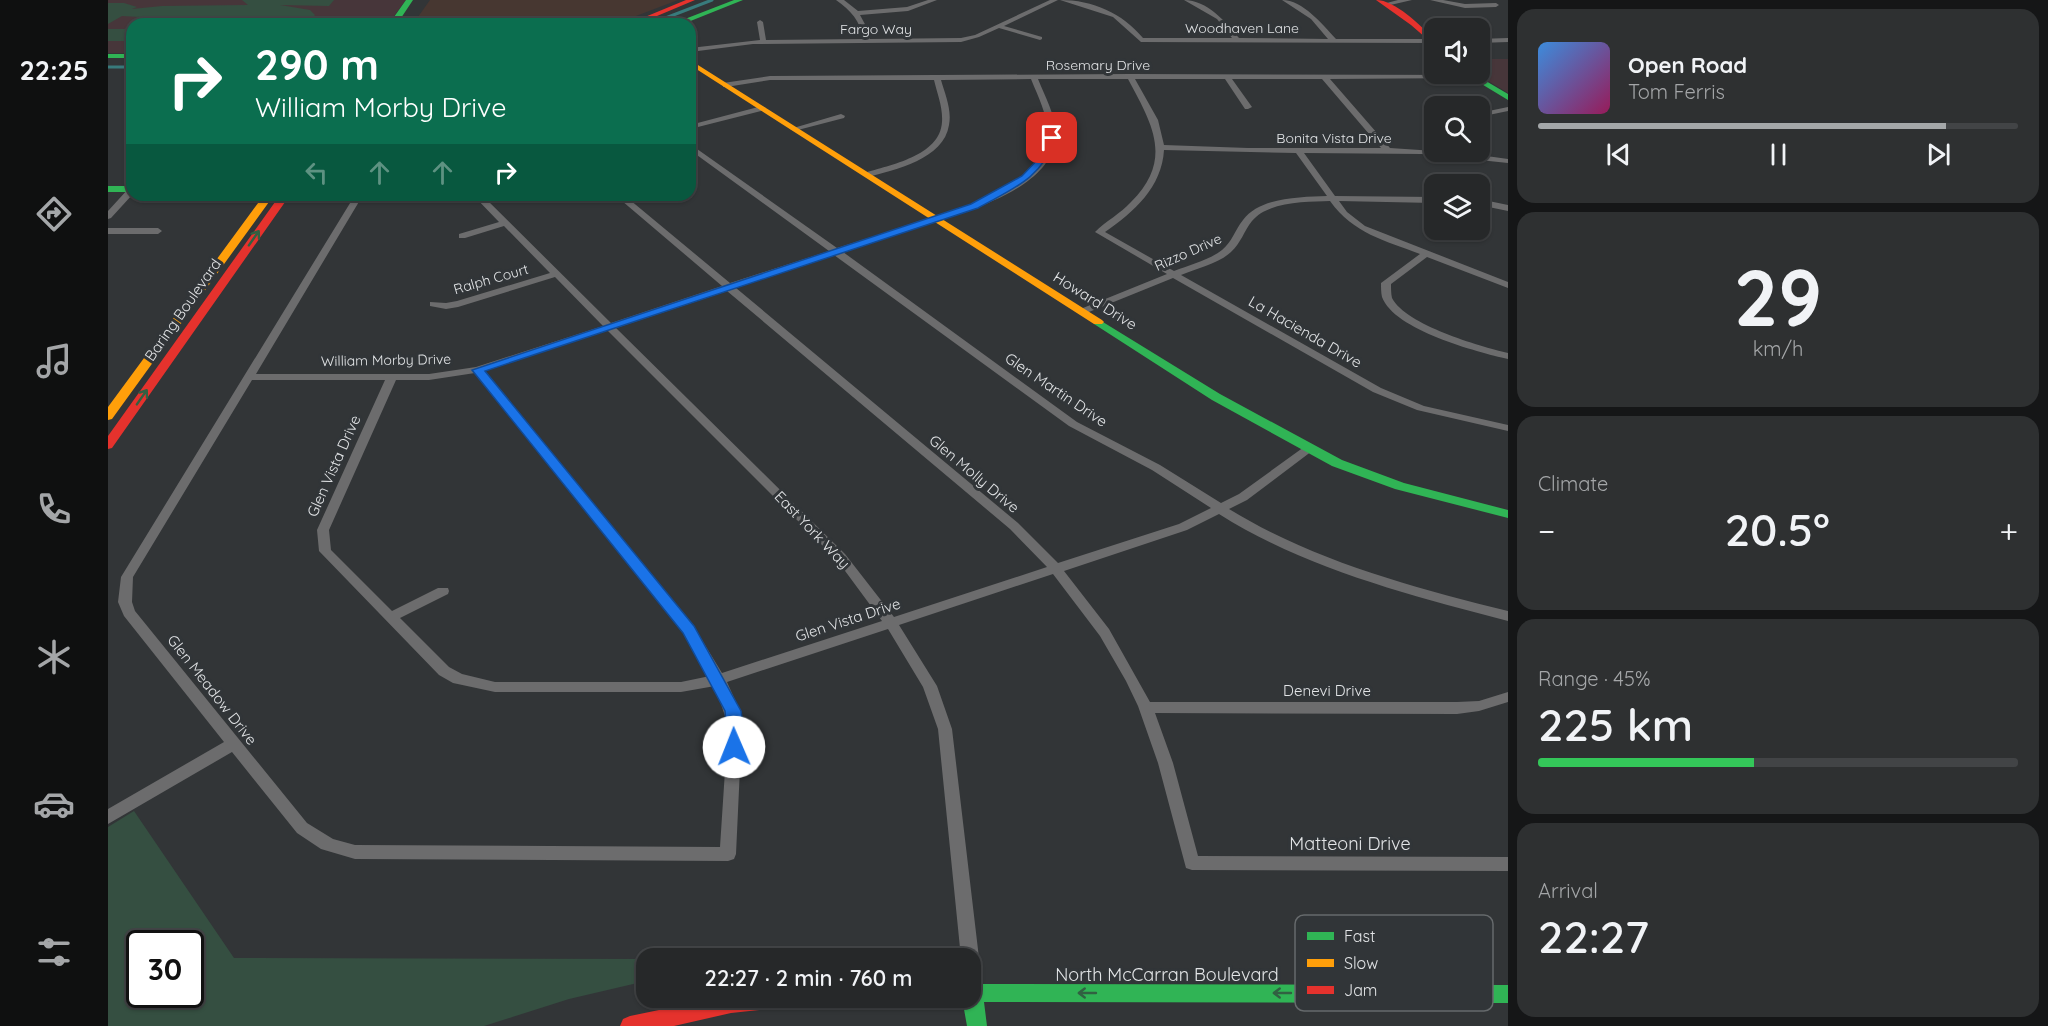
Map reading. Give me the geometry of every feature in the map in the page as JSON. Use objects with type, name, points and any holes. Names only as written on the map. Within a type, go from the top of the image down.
[{"type":"main road","points":[[397,18],[410,0]]},
{"type":"main road","points":[[411,18],[423,0]]},
{"type":"main road","points":[[647,18],[692,0]]},
{"type":"main road","points":[[692,18],[740,0]]},
{"type":"main road","points":[[1382,2],[1424,32]]},
{"type":"main road","points":[[108,56],[126,56]]},
{"type":"main road","points":[[108,61],[126,61]]},
{"type":"main road","name":"Howard Drive","points":[[696,66],[1216,397],[1308,449],[1405,488],[1508,513]]},
{"type":"main road","points":[[1486,84],[1508,98]]},
{"type":"main road","points":[[108,189],[126,190]]},
{"type":"main road","name":"Baring Boulevard","points":[[108,416],[265,201]]},
{"type":"main road","name":"Baring Boulevard","points":[[108,445],[281,201]]},
{"type":"main road","name":"North McCarran Boulevard","points":[[981,993],[1295,994]]},
{"type":"main road","name":"North McCarran Boulevard","points":[[1493,994],[1508,994]]},
{"type":"main road","points":[[630,1026],[713,1008]]},
{"type":"main road","points":[[974,1008],[977,1026]]},
{"type":"street","points":[[839,0],[850,6],[856,13],[865,30],[867,41]]},
{"type":"street","points":[[856,13],[908,9],[934,0]]},
{"type":"street","name":"Fargo Way","points":[[696,49],[724,44],[764,42],[961,40],[998,27],[1054,0]]},
{"type":"street","name":"Woodhaven Lane","points":[[1063,0],[1121,18],[1131,26],[1141,40],[1424,41]]},
{"type":"street","points":[[1187,0],[1218,18],[1237,40]]},
{"type":"street","points":[[1285,0],[1313,18],[1334,41]]},
{"type":"street","points":[[1382,2],[1409,0]]},
{"type":"street","points":[[1433,0],[1465,6],[1496,5]]},
{"type":"street","points":[[760,22],[764,42]]},
{"type":"street","points":[[998,27],[1040,38]]},
{"type":"street","points":[[1490,40],[1508,40]]},
{"type":"street","name":"Rosemary Drive","points":[[726,85],[770,78],[1424,75]]},
{"type":"street","points":[[1130,76],[1156,124],[1161,147]]},
{"type":"street","points":[[1227,76],[1248,107]]},
{"type":"street","points":[[1324,76],[1388,152]]},
{"type":"street","points":[[867,175],[915,158],[940,139],[946,125],[937,77]]},
{"type":"street","name":"William Morby Drive","points":[[249,377],[440,376],[478,370],[974,206],[1011,188],[1031,173],[1044,158],[1052,138],[1052,128],[1034,77]]},
{"type":"street","points":[[696,125],[762,108]]},
{"type":"street","points":[[1490,113],[1508,109]]},
{"type":"street","points":[[794,129],[841,116]]},
{"type":"street","name":"Bonita Vista Drive","points":[[1161,147],[1228,152],[1445,153],[1508,161]]},
{"type":"street","name":"La Hacienda Drive","points":[[1161,147],[1156,174],[1142,197],[1116,221],[1099,232],[1377,390],[1421,408],[1508,428]]},
{"type":"street","name":"Glen Martin Drive","points":[[696,150],[1073,424],[1141,458],[1220,510],[1299,550],[1340,567],[1431,597],[1508,616]]},
{"type":"street","points":[[1299,152],[1344,214],[1362,228],[1508,285]]},
{"type":"street","points":[[108,216],[126,196]]},
{"type":"street","name":"Rizzo Drive","points":[[1082,312],[1229,250],[1236,243],[1248,219],[1263,208],[1299,201],[1424,200]]},
{"type":"street","name":"Glen Meadow Drive","points":[[355,201],[127,578],[124,602],[129,613],[302,828],[317,840],[334,848],[355,852],[728,854],[735,725],[733,711],[717,680]]},
{"type":"street","name":"East York Way","points":[[483,201],[841,557],[891,623],[930,686],[945,729],[968,948]]},
{"type":"street","name":"Glen Molly Drive","points":[[626,201],[1014,526],[1055,569],[1106,634],[1145,707],[1159,742],[1192,863]]},
{"type":"street","points":[[1490,204],[1508,208]]},
{"type":"street","points":[[462,236],[506,223]]},
{"type":"street","points":[[108,231],[158,231]]},
{"type":"street","points":[[1425,254],[1386,283],[1384,295],[1388,302],[1416,323],[1478,349],[1508,356]]},
{"type":"street","name":"Ralph Court","points":[[433,304],[446,306],[458,304],[556,274]]},
{"type":"street","points":[[478,370],[689,630],[717,680]]},
{"type":"street","name":"Glen Vista Drive","points":[[392,377],[323,530],[322,541],[325,552],[444,671],[476,685],[495,687],[681,687],[717,680],[1183,527],[1220,510],[1243,496],[1308,449]]},
{"type":"street","points":[[391,617],[443,591]]},
{"type":"street","name":"Denevi Drive","points":[[1145,707],[1457,708],[1479,706],[1508,697]]},
{"type":"street","points":[[108,817],[233,744]]},
{"type":"street","name":"Matteoni Drive","points":[[1192,863],[1508,864]]},
{"type":"shaded area","points":[[108,0],[406,0],[392,18],[126,18],[126,53],[108,53]]},
{"type":"shaded area","points":[[430,0],[678,0],[631,18],[417,18]]},
{"type":"shaded area","points":[[1490,59],[1508,59],[1508,93],[1490,82]]},
{"type":"green space","points":[[242,0],[334,0],[329,6],[280,5],[310,10],[315,15],[312,18],[139,18],[122,16],[108,24],[108,3],[124,3],[137,7],[132,9],[162,6],[248,5]]},
{"type":"green space","points":[[108,29],[125,29],[126,41],[108,41]]},
{"type":"green space","points":[[134,811],[234,958],[636,959],[636,983],[569,999],[484,1026],[108,1026],[108,827]]},
{"type":"waterway","points":[[666,18],[712,0]]},
{"type":"waterway","points":[[108,67],[126,67]]},
{"type":"traffic: fast","points":[[397,18],[410,0]]},
{"type":"traffic: fast","points":[[692,18],[740,0]]},
{"type":"traffic: fast","points":[[108,56],[126,56]]},
{"type":"traffic: fast","points":[[1485,84],[1508,98]]},
{"type":"traffic: fast","points":[[108,189],[126,189]]},
{"type":"traffic: fast","points":[[1098,322],[1216,397],[1337,463],[1400,486],[1508,514]]},
{"type":"traffic: fast","points":[[981,993],[1295,994]]},
{"type":"traffic: fast","points":[[1493,994],[1508,994]]},
{"type":"traffic: fast","points":[[975,1008],[977,1026]]},
{"type":"traffic: slow","points":[[696,66],[1098,322]]},
{"type":"traffic: slow","points":[[108,416],[265,201]]},
{"type":"traffic: jam","points":[[647,18],[692,0]]},
{"type":"traffic: jam","points":[[1379,0],[1414,23],[1424,33]]},
{"type":"traffic: jam","points":[[108,445],[281,201]]},
{"type":"traffic: jam","points":[[630,1026],[713,1008]]},
{"type":"route","points":[[734,747],[733,711],[704,653],[689,630],[478,370],[974,206],[1026,178],[1044,158],[1052,138]]}]
